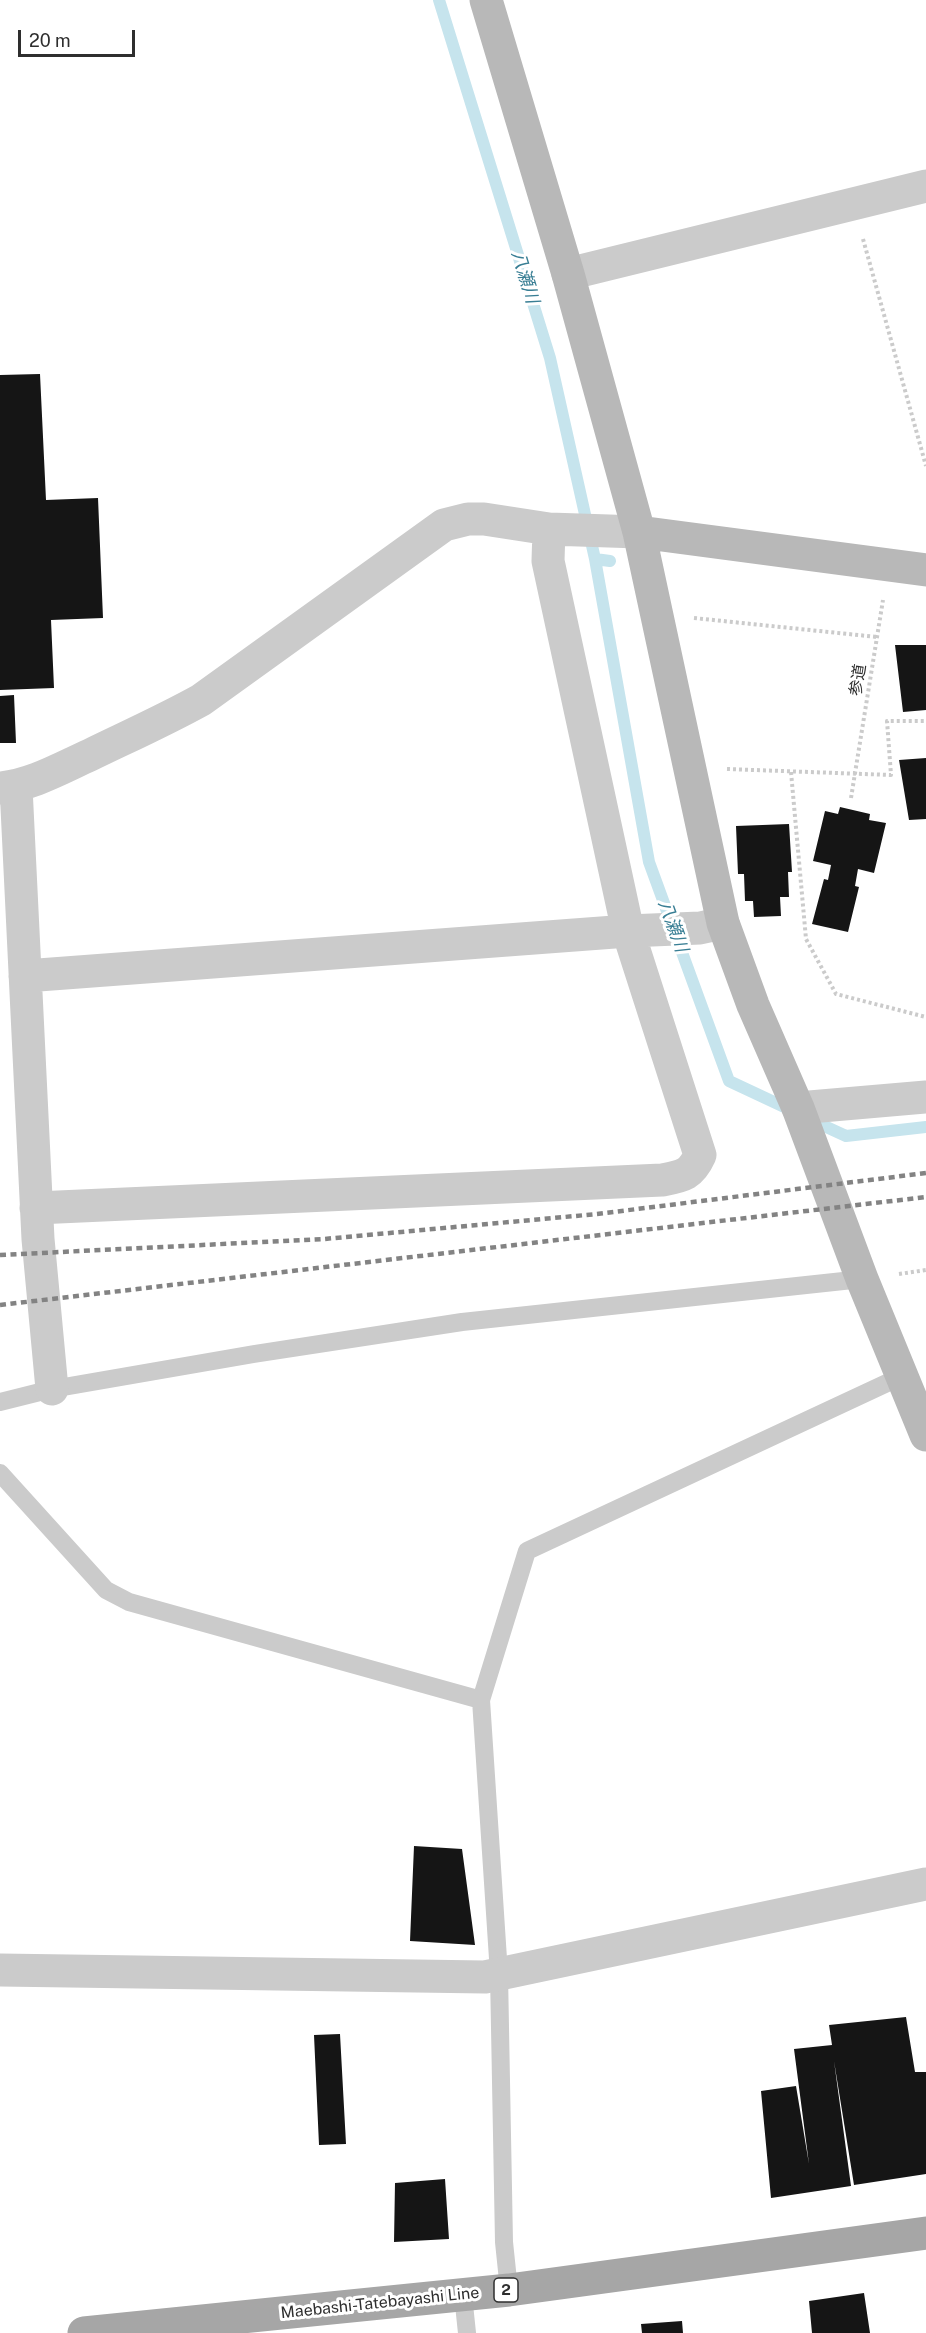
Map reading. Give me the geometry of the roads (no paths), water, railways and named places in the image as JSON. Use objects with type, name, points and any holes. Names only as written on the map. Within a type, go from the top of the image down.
[{"type":"main road","name":"Maebashi-Tatebayashi Line","points":[[84,2333],[509,2290],[926,2233]]},
{"type":"street","points":[[486,0],[568,274],[627,532],[657,615],[690,768],[712,925],[753,1005],[798,1108],[862,1279],[926,1435]]},
{"type":"street","points":[[568,274],[926,186]]},
{"type":"street","points":[[52,1389],[36,1208],[25,976],[8,787],[143,730],[201,700],[444,525],[468,519],[484,519],[555,529],[627,532],[926,570]]},
{"type":"street","points":[[36,1208],[651,1181],[681,1176],[694,1169],[700,1155],[637,931],[548,561],[555,529]]},
{"type":"street","points":[[25,976],[712,925]]},
{"type":"street","points":[[798,1108],[926,1097]]},
{"type":"street","points":[[0,1970],[485,1977],[926,1884]]},
{"type":"lane","points":[[0,1402],[52,1389],[462,1322],[862,1279]]},
{"type":"lane","points":[[509,2290],[504,2242],[500,1974],[481,1700],[527,1551],[903,1376]]},
{"type":"lane","points":[[0,1473],[106,1590],[129,1602],[481,1700]]},
{"type":"lane","points":[[463,2295],[466,2333]]},
{"type":"waterway","name":"八瀬川","points":[[439,0],[550,358],[595,559],[610,561]]},
{"type":"waterway","name":"八瀬川","points":[[595,559],[649,862],[729,1081],[793,1111]]},
{"type":"waterway","name":"八瀬川","points":[[809,1119],[846,1136],[926,1127]]},
{"type":"railway","points":[[0,1255],[324,1239],[597,1214],[926,1173]]},
{"type":"railway","points":[[0,1305],[926,1197]]}]
